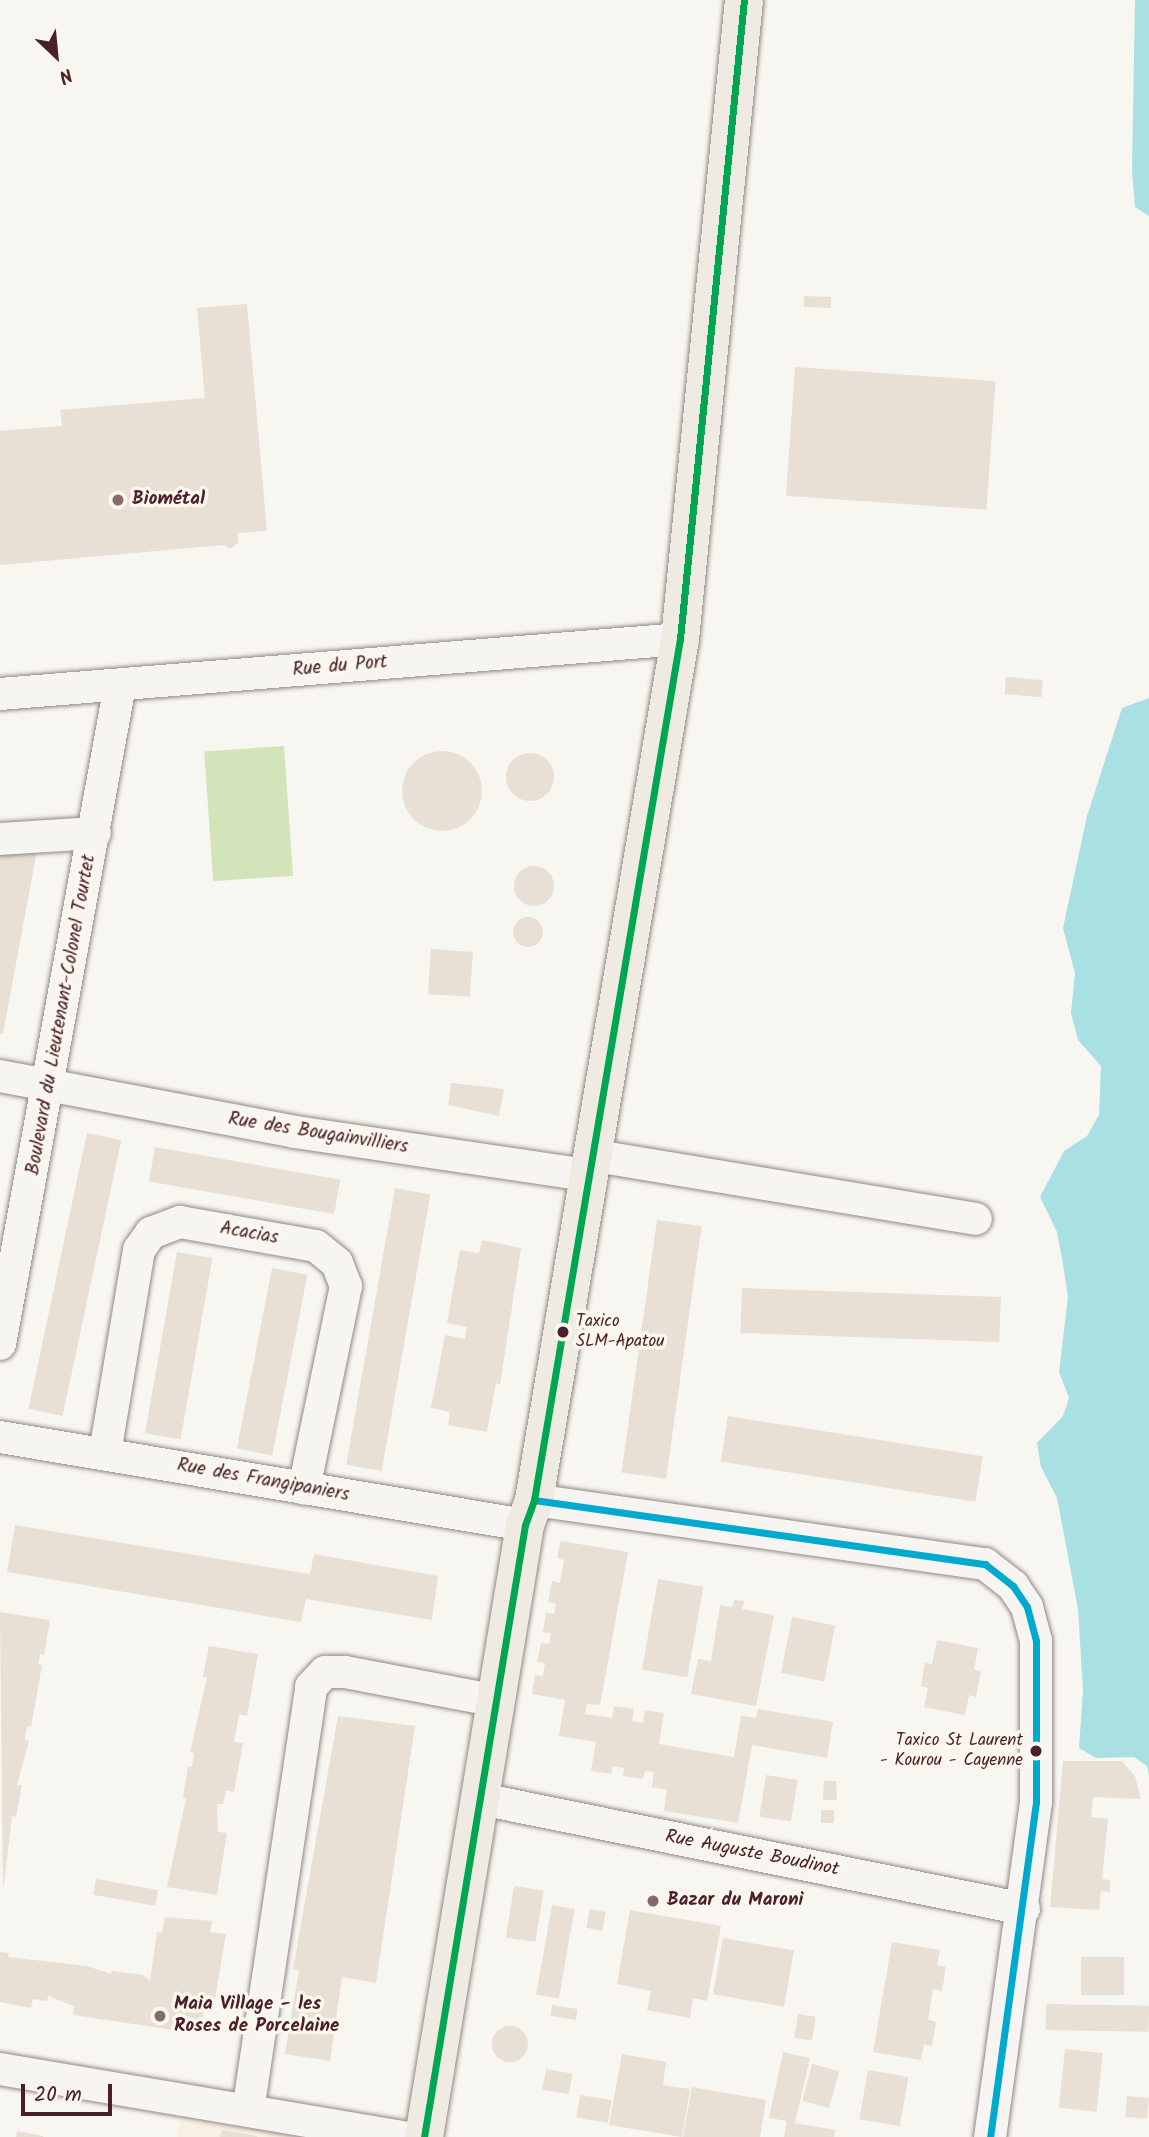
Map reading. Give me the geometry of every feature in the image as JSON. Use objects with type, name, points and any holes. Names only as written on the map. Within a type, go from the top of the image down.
[{"type":"main road","points":[[424,2137],[680,639],[744,0]]},
{"type":"street","name":"Rue du Port","points":[[0,694],[680,639]]},
{"type":"street","name":"Boulevard du Lieutenant-Colonel Tourtet","points":[[0,1344],[50,1086],[120,685]]},
{"type":"street","points":[[0,839],[95,833]]},
{"type":"street","name":"Rue des Bougainvilliers","points":[[0,1076],[295,1132],[589,1165],[976,1219]]},
{"type":"street","name":"Acacias","points":[[105,1453],[139,1250],[151,1233],[180,1222],[316,1246],[337,1263],[346,1286],[304,1489]]},
{"type":"street","name":"Rue des Frangipaniers","points":[[0,1437],[304,1489],[985,1564],[1013,1586],[1027,1607],[1036,1641],[1036,1802],[1024,1909]]},
{"type":"street","points":[[248,2110],[311,1687],[325,1672],[345,1672],[497,1701]]},
{"type":"street","name":"Rue Auguste Boudinot","points":[[481,1799],[1024,1909]]},
{"type":"street","points":[[990,2137],[1024,1909]]},
{"type":"street","points":[[0,2068],[403,2137]]},
{"type":"shaded area","points":[[180,2120],[313,2137],[178,2137]]},
{"type":"green space","points":[[284,746],[293,876],[213,881],[204,752]]},
{"type":"water","points":[[1135,0],[1149,0],[1149,216],[1135,207],[1132,171]]},
{"type":"water","points":[[1149,698],[1149,1776],[1147,1766],[1134,1757],[1096,1758],[1079,1748],[1083,1690],[1078,1609],[1057,1498],[1041,1467],[1037,1443],[1063,1416],[1069,1398],[1059,1372],[1068,1297],[1057,1232],[1040,1197],[1064,1151],[1087,1136],[1099,1115],[1101,1066],[1078,1040],[1071,1013],[1075,973],[1063,928],[1087,816],[1122,708]]},
{"type":"building","points":[[804,296],[831,297],[831,308],[804,307]]},
{"type":"building","points":[[247,304],[267,531],[238,533],[238,543],[230,549],[223,545],[0,565],[0,431],[62,426],[60,410],[205,398],[197,308]]},
{"type":"building","points":[[795,367],[996,381],[987,510],[786,496]]},
{"type":"building","points":[[1006,677],[1043,680],[1041,697],[1005,694]]},
{"type":"building","points":[[434,751],[450,751],[471,762],[482,783],[482,799],[471,820],[450,831],[434,831],[420,825],[408,813],[402,799],[402,783],[408,769],[420,757]]},
{"type":"building","points":[[530,753],[547,760],[554,777],[547,794],[530,801],[513,794],[506,777],[513,760]]},
{"type":"building","points":[[0,843],[37,850],[3,1034],[0,1034]]},
{"type":"building","points":[[534,866],[542,867],[548,872],[553,878],[553,894],[548,900],[542,905],[534,906],[526,905],[520,900],[515,894],[514,886],[515,878],[520,872],[526,867]]},
{"type":"building","points":[[528,917],[534,918],[542,926],[542,938],[534,946],[528,947],[522,946],[514,938],[513,932],[514,926],[522,918]]},
{"type":"building","points":[[431,949],[473,952],[470,997],[428,994]]},
{"type":"building","points":[[451,1083],[504,1089],[499,1116],[448,1105]]},
{"type":"building","points":[[87,1133],[121,1140],[63,1416],[28,1409]]},
{"type":"building","points":[[155,1147],[340,1180],[334,1214],[149,1181]]},
{"type":"building","points":[[395,1188],[430,1194],[382,1471],[346,1465]]},
{"type":"building","points":[[657,1220],[702,1226],[666,1479],[622,1473]]},
{"type":"building","points":[[482,1240],[521,1248],[500,1385],[496,1383],[487,1432],[448,1425],[450,1412],[431,1408],[445,1335],[465,1339],[467,1327],[447,1323],[460,1250],[479,1253]]},
{"type":"building","points":[[177,1252],[212,1258],[181,1439],[145,1433]]},
{"type":"building","points":[[272,1268],[307,1275],[272,1455],[237,1449]]},
{"type":"building","points":[[742,1288],[1001,1297],[999,1342],[740,1333]]},
{"type":"building","points":[[728,1416],[983,1456],[976,1502],[721,1461]]},
{"type":"building","points":[[15,1525],[310,1574],[314,1554],[438,1576],[432,1620],[306,1599],[301,1622],[7,1572]]},
{"type":"building","points":[[561,1541],[628,1552],[600,1705],[587,1704],[585,1714],[612,1718],[614,1706],[634,1709],[632,1721],[643,1723],[645,1710],[664,1713],[659,1744],[734,1757],[741,1716],[756,1718],[758,1709],[833,1722],[827,1758],[752,1745],[738,1823],[664,1811],[667,1790],[652,1787],[654,1772],[645,1771],[643,1779],[623,1776],[624,1768],[613,1766],[611,1774],[591,1771],[596,1742],[559,1736],[565,1700],[532,1694],[535,1675],[543,1676],[545,1663],[537,1662],[541,1643],[549,1644],[551,1633],[543,1632],[546,1613],[554,1614],[556,1604],[548,1602],[552,1581],[560,1583],[564,1560],[557,1558]]},
{"type":"building","points":[[658,1579],[703,1587],[687,1678],[642,1670]]},
{"type":"building","points":[[734,1600],[744,1601],[742,1609],[774,1615],[756,1706],[691,1694],[698,1659],[711,1661],[720,1605],[732,1607]]},
{"type":"building","points":[[0,1612],[50,1620],[44,1655],[40,1654],[38,1664],[42,1665],[31,1727],[27,1726],[25,1740],[29,1741],[17,1785],[22,1785],[16,1817],[12,1816],[3,1892]]},
{"type":"building","points":[[792,1617],[835,1625],[824,1681],[781,1673]]},
{"type":"building","points":[[937,1640],[978,1648],[974,1670],[981,1671],[976,1697],[969,1695],[965,1715],[924,1707],[928,1688],[921,1686],[925,1663],[932,1664]]},
{"type":"building","points":[[209,1646],[258,1654],[247,1716],[239,1714],[234,1742],[243,1743],[234,1792],[226,1790],[223,1804],[217,1804],[218,1832],[227,1833],[217,1895],[167,1887],[186,1798],[183,1797],[188,1766],[192,1767],[194,1753],[190,1752],[207,1677],[203,1677]]},
{"type":"building","points":[[338,1716],[415,1726],[376,1983],[342,1977],[330,2061],[285,2054],[299,1970],[293,1969]]},
{"type":"building","points":[[1063,1761],[1122,1761],[1135,1776],[1141,1799],[1093,1797],[1091,1817],[1108,1819],[1102,1879],[1110,1880],[1110,1892],[1101,1891],[1099,1910],[1050,1907]]},
{"type":"building","points":[[766,1775],[798,1780],[791,1821],[759,1816]]},
{"type":"building","points":[[824,1781],[836,1781],[837,1800],[823,1800]]},
{"type":"building","points":[[821,1810],[834,1810],[834,1823],[821,1823]]},
{"type":"building","points":[[96,1879],[158,1890],[155,1906],[93,1895]]},
{"type":"building","points":[[514,1886],[544,1891],[535,1942],[506,1937]]},
{"type":"building","points":[[552,1905],[575,1909],[559,1999],[536,1995]]},
{"type":"building","points":[[590,1909],[606,1912],[602,1931],[586,1928]]},
{"type":"building","points":[[630,1910],[721,1926],[707,2001],[693,1998],[690,2018],[647,2010],[651,1991],[617,1984]]},
{"type":"building","points":[[165,1917],[212,1921],[210,1932],[226,1934],[214,2005],[205,2003],[200,2034],[73,2015],[74,2006],[48,1996],[47,2001],[33,1999],[31,2008],[0,2002],[0,1952],[9,1953],[8,1957],[87,1966],[111,1974],[112,1971],[143,1975],[150,1981],[157,1932],[162,1933]]},
{"type":"building","points":[[723,1938],[794,1951],[784,2007],[713,1994]]},
{"type":"building","points":[[892,1942],[940,1950],[937,1965],[946,1967],[942,1991],[933,1989],[928,2020],[936,2022],[932,2046],[924,2044],[921,2060],[873,2052]]},
{"type":"building","points":[[1081,1957],[1124,1957],[1124,1995],[1081,1995]]},
{"type":"building","points":[[1046,2004],[1149,2006],[1149,2032],[1046,2030]]},
{"type":"building","points":[[552,2005],[578,2009],[576,2020],[550,2016]]},
{"type":"building","points":[[798,2014],[816,2017],[812,2041],[794,2038]]},
{"type":"building","points":[[510,2026],[523,2031],[528,2044],[523,2057],[510,2062],[497,2057],[492,2044],[497,2031]]},
{"type":"building","points":[[1065,2049],[1103,2053],[1097,2112],[1059,2108]]},
{"type":"building","points":[[783,2052],[810,2058],[795,2123],[835,2130],[834,2137],[784,2137],[787,2121],[769,2118]]},
{"type":"building","points":[[622,2054],[666,2062],[663,2085],[690,2089],[682,2137],[609,2125]]},
{"type":"building","points":[[812,2064],[839,2071],[829,2108],[802,2101]]},
{"type":"building","points":[[546,2069],[573,2074],[569,2094],[542,2090]]},
{"type":"building","points":[[868,2070],[908,2077],[900,2126],[859,2119]]},
{"type":"building","points":[[692,2087],[766,2100],[760,2137],[683,2137]]},
{"type":"building","points":[[580,2095],[612,2100],[608,2123],[576,2118]]},
{"type":"building","points":[[1127,2096],[1149,2098],[1147,2119],[1125,2117]]},
{"type":"building","points":[[222,2130],[257,2136],[257,2137],[220,2137]]},
{"type":"building","points":[[17,2131],[43,2136],[43,2137],[16,2137]]},
{"type":"transit line","points":[[424,2137],[525,1525],[534,1500],[680,639],[744,0]]},
{"type":"transit line","points":[[534,1500],[985,1564],[1013,1586],[1027,1607],[1036,1641],[1036,1802],[990,2137]]},
{"type":"place","name":"Biométal","points":[[118,500]]},
{"type":"place","name":"Taxico SLM-Apatou","points":[[563,1332]]},
{"type":"place","name":"Taxico St Laurent - Kourou - Cayenne","points":[[1036,1751]]},
{"type":"place","name":"Bazar du Maroni","points":[[653,1901]]},
{"type":"place","name":"Maia Village - les Roses de Porcelaine","points":[[160,2016]]}]
